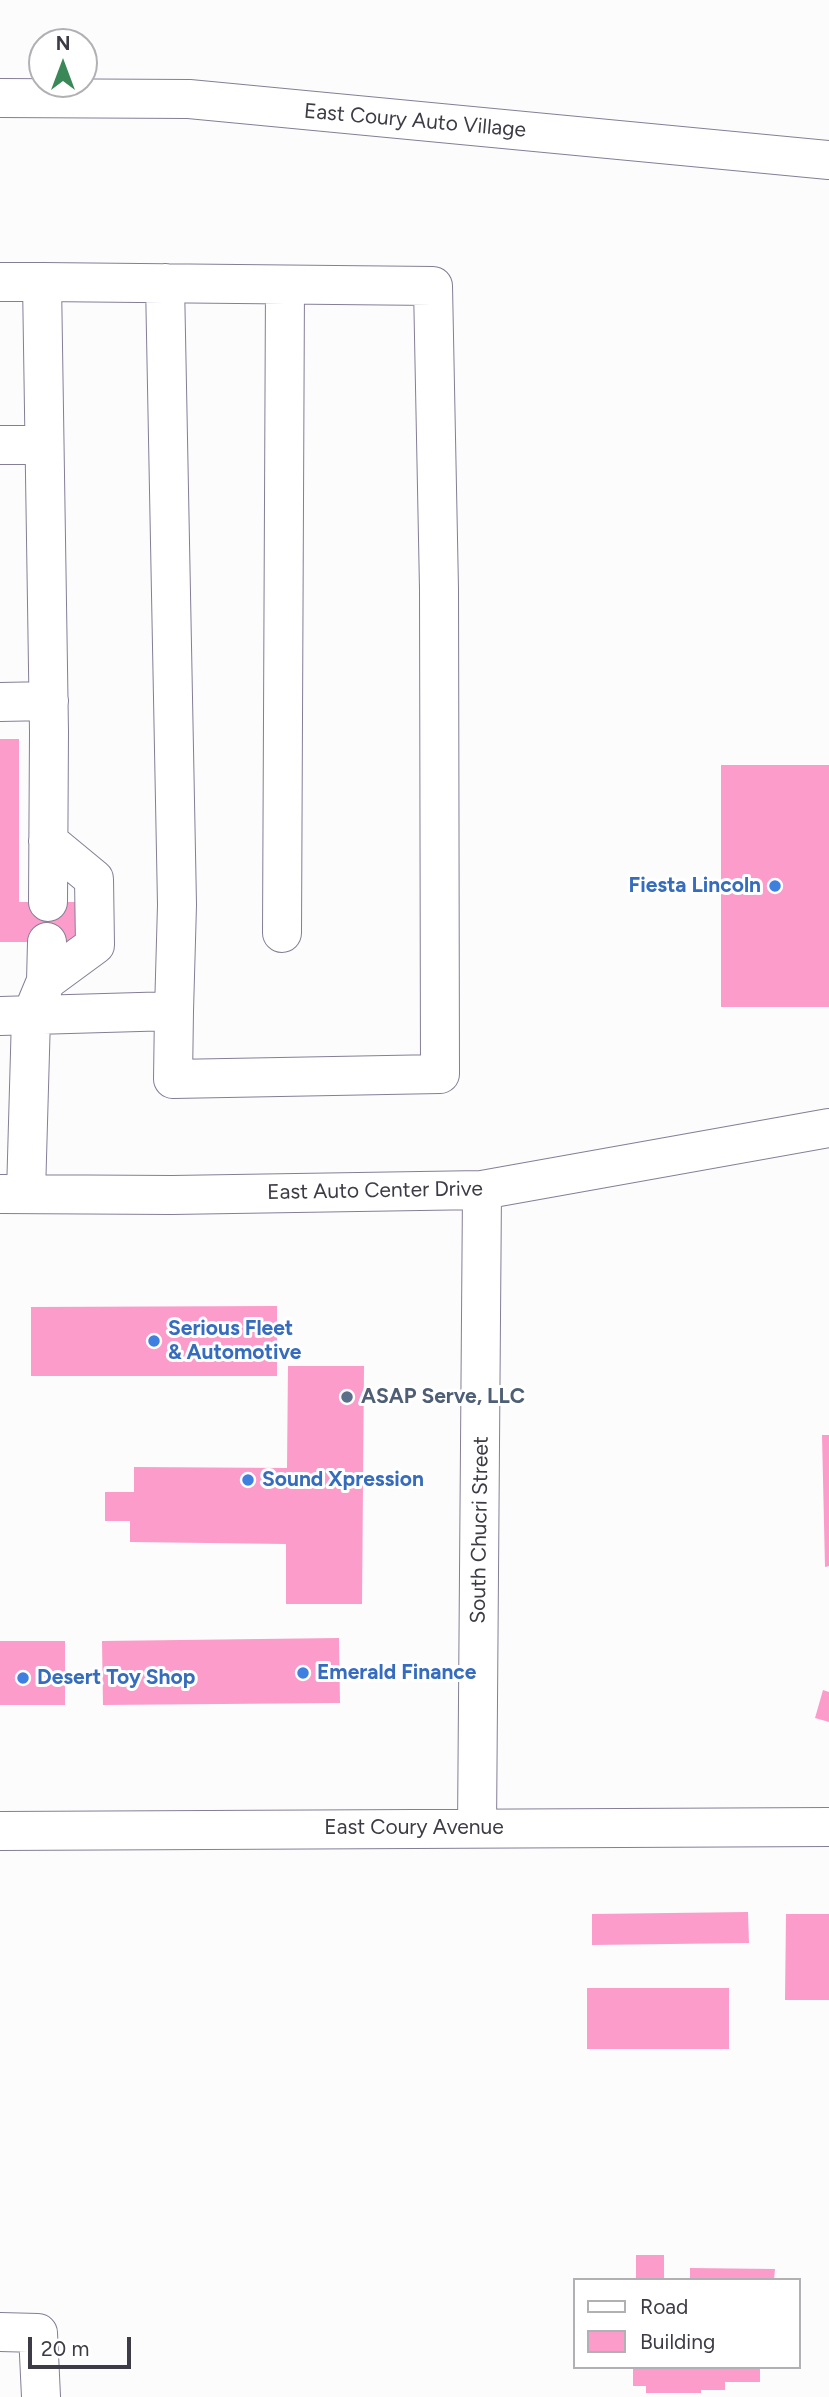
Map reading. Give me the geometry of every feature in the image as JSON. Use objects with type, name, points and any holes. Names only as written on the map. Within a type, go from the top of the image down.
[{"type":"street","name":"East Coury Auto Village","points":[[0,99],[189,99],[829,160]]},
{"type":"street","points":[[0,282],[433,286],[439,589],[440,1074],[173,1079],[177,905],[165,284]]},
{"type":"street","points":[[41,282],[49,701],[48,902]]},
{"type":"street","points":[[282,933],[285,285]]},
{"type":"street","points":[[0,445],[44,445]]},
{"type":"street","points":[[0,702],[49,701]]},
{"type":"street","points":[[13,1193],[16,1016],[46,981],[95,945],[94,879],[48,841]]},
{"type":"street","points":[[46,981],[47,942]]},
{"type":"street","points":[[16,1016],[174,1011]]},
{"type":"street","name":"East Auto Center Drive","points":[[13,1193],[172,1195],[482,1191],[829,1128]]},
{"type":"street","name":"South Chucri Street","points":[[477,1828],[482,1191]]},
{"type":"street","name":"East Coury Avenue","points":[[0,1831],[829,1827]]},
{"type":"street","points":[[0,2332],[38,2333],[41,2397]]},
{"type":"building","points":[[0,739],[19,739],[19,902],[78,902],[78,942],[0,942]]},
{"type":"building","name":"Fiesta Lincoln","points":[[721,765],[829,765],[829,1007],[721,1007]]},
{"type":"building","name":"Serious Fleet & Automotive","points":[[277,1306],[277,1376],[31,1376],[31,1307]]},
{"type":"building","name":"Sound Xpression","points":[[288,1366],[364,1366],[362,1604],[286,1604],[286,1544],[130,1542],[130,1521],[105,1521],[105,1492],[134,1492],[134,1467],[287,1468]]},
{"type":"building","points":[[822,1435],[829,1435],[829,1566],[825,1567]]},
{"type":"building","points":[[339,1638],[340,1703],[103,1705],[102,1641]]},
{"type":"building","points":[[0,1641],[65,1641],[65,1705],[0,1705]]},
{"type":"building","points":[[823,1690],[829,1692],[829,1722],[815,1718]]},
{"type":"building","points":[[748,1912],[749,1943],[592,1945],[592,1914]]},
{"type":"building","points":[[786,1914],[829,1914],[829,2000],[785,2000]]},
{"type":"building","points":[[587,1988],[729,1988],[729,2049],[587,2049]]},
{"type":"building","points":[[636,2255],[664,2255],[664,2278],[636,2278]]},
{"type":"building","points":[[690,2268],[775,2269],[774,2278],[690,2278]]},
{"type":"building","points":[[633,2369],[760,2369],[760,2382],[725,2382],[725,2390],[646,2393],[646,2386],[633,2386]]},
{"type":"place","name":"Fiesta Lincoln","points":[[775,886]]},
{"type":"place","name":"Serious Fleet & Automotive","points":[[154,1341]]},
{"type":"place","name":"ASAP Serve, LLC","points":[[347,1397]]},
{"type":"place","name":"Sound Xpression","points":[[248,1480]]},
{"type":"place","name":"Emerald Finance","points":[[303,1673]]},
{"type":"place","name":"Desert Toy Shop","points":[[23,1678]]}]
